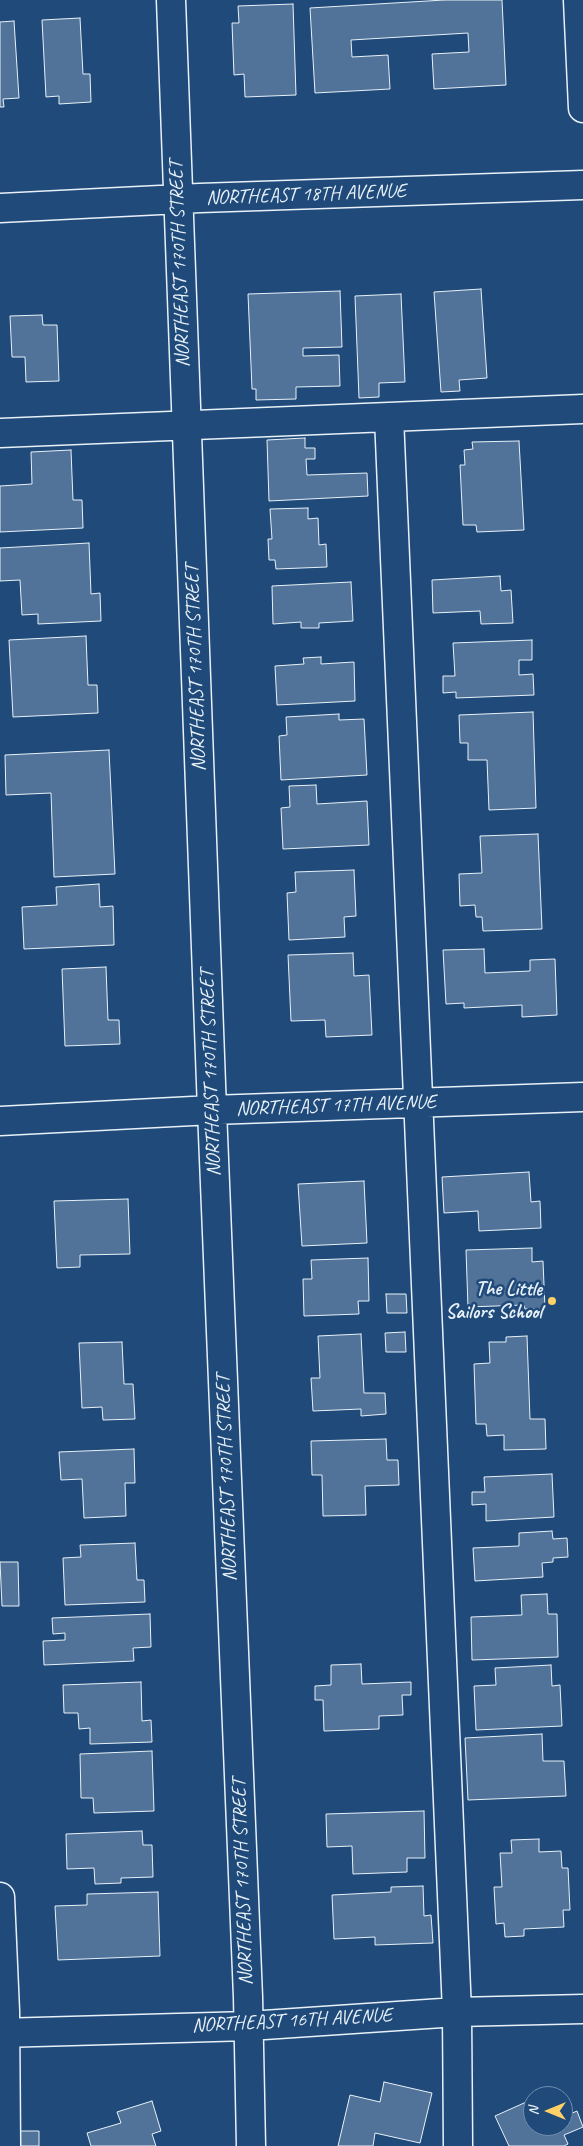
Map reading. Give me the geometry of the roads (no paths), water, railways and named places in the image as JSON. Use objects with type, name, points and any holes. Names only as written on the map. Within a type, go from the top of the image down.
[{"type":"street","name":"NORTHEAST 170TH STREET","points":[[170,0],[249,2026],[251,2146]]},
{"type":"street","points":[[578,0],[583,108]]},
{"type":"street","name":"NORTHEAST 18TH AVENUE","points":[[0,208],[178,199],[583,185]]},
{"type":"street","points":[[0,433],[583,409]]},
{"type":"street","points":[[389,417],[457,2012],[458,2146]]},
{"type":"street","name":"NORTHEAST 17TH AVENUE","points":[[0,1121],[212,1110],[583,1097]]},
{"type":"street","points":[[0,1897],[5,2011],[2,2033],[6,2146]]},
{"type":"street","name":"NORTHEAST 16TH AVENUE","points":[[2,2033],[249,2026],[457,2012],[583,2009]]},
{"type":"place","name":"The Little Sailors School","points":[[552,1301]]}]
